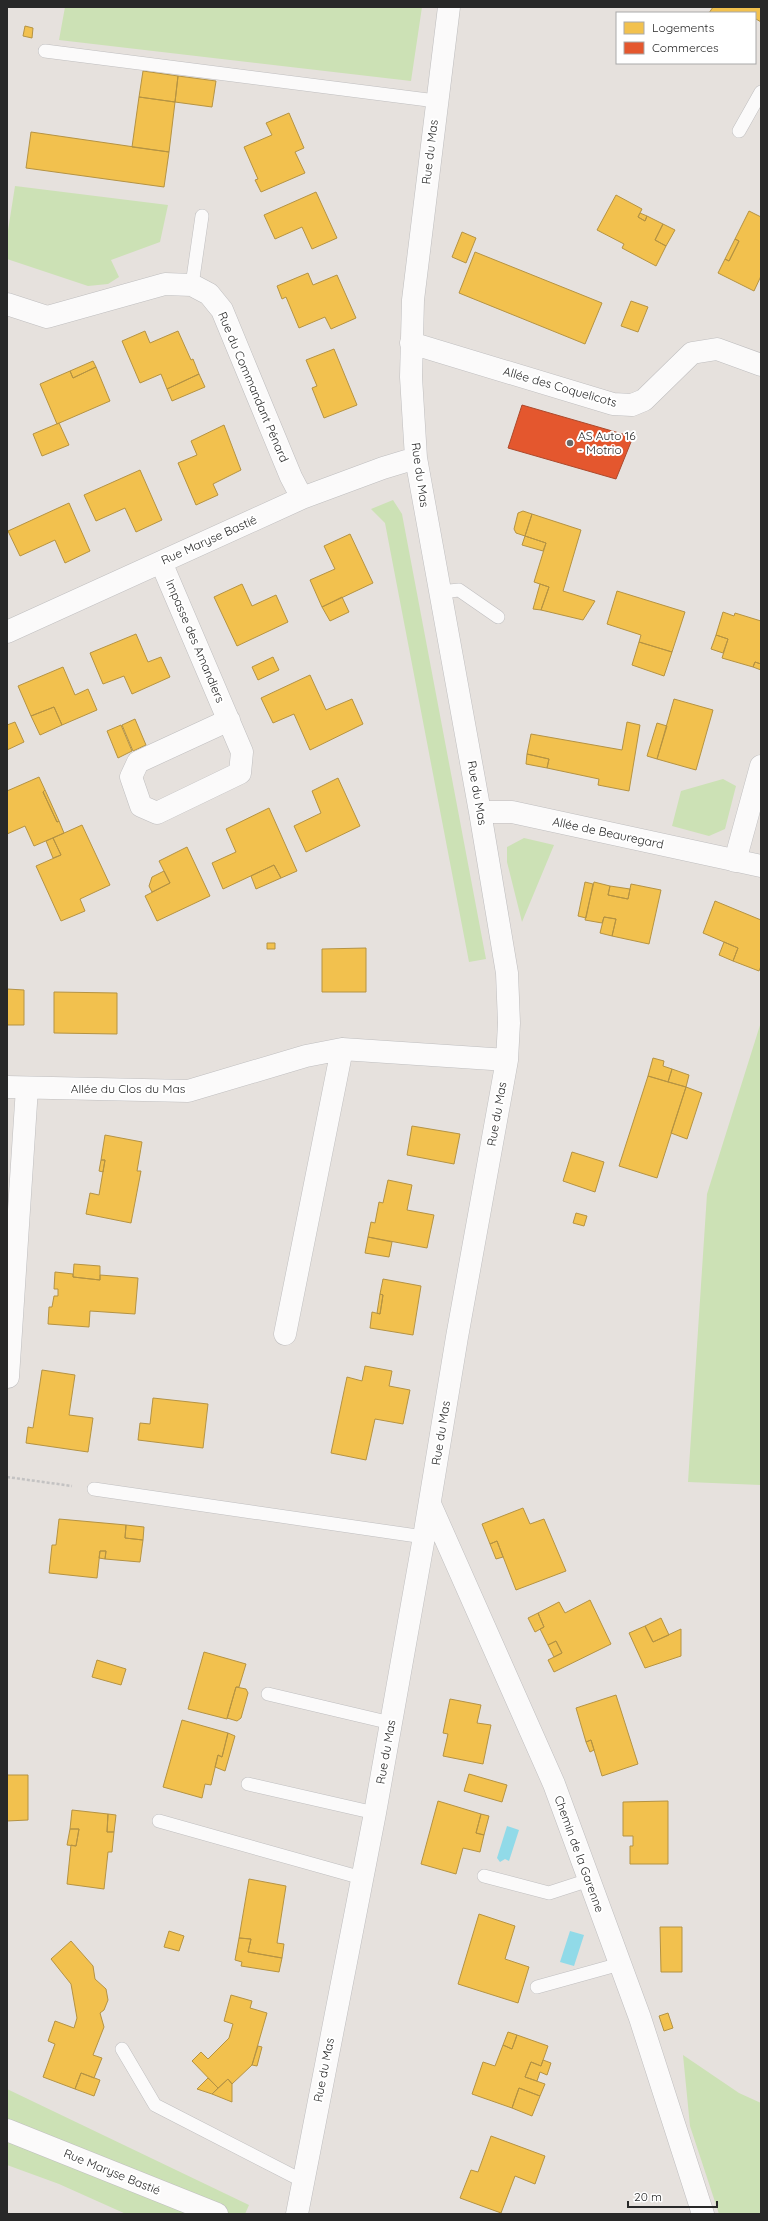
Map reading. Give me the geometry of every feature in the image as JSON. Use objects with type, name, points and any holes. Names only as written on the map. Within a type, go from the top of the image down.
[{"type":"street","name":"Rue du Mas","points":[[296,2214],[375,1813],[430,1504],[457,1337],[507,1060],[509,1023],[507,973],[480,812],[416,458],[411,377],[413,300],[436,101],[449,7]]},
{"type":"street","name":"Rue du Commandant Pénard","points":[[7,304],[47,317],[165,284],[192,285],[209,294],[222,310],[291,477],[302,498]]},
{"type":"street","name":"Allée des Coquelicots","points":[[411,343],[613,404],[632,405],[644,400],[692,353],[717,349],[761,365]]},
{"type":"street","name":"Rue Maryse Bastié","points":[[7,632],[302,498],[383,468],[416,458]]},
{"type":"street","name":"Impasse des Amandiers","points":[[161,562],[229,720],[242,752],[240,773],[157,813],[141,806],[131,777],[138,762],[229,720]]},
{"type":"street","points":[[735,861],[759,779]]},
{"type":"street","name":"Allée de Beauregard","points":[[480,812],[512,812],[761,866]]},
{"type":"street","points":[[285,1334],[342,1049]]},
{"type":"street","name":"Allée du Clos du Mas","points":[[8,1376],[17,1088],[188,1091],[306,1056],[342,1049],[507,1060]]},
{"type":"street","name":"Chemin de la Garenne","points":[[430,1504],[554,1784],[640,2018],[703,2214]]},
{"type":"street","name":"Rue Maryse Bastié","points":[[7,2130],[217,2214]]},
{"type":"lane","points":[[45,51],[436,101]]},
{"type":"lane","points":[[739,131],[761,92]]},
{"type":"lane","points":[[192,285],[202,216]]},
{"type":"lane","points":[[440,592],[459,590],[498,617]]},
{"type":"lane","points":[[94,1489],[424,1537]]},
{"type":"lane","points":[[268,1694],[391,1723]]},
{"type":"lane","points":[[248,1784],[375,1813]]},
{"type":"lane","points":[[159,1821],[362,1878]]},
{"type":"lane","points":[[484,1876],[549,1893],[589,1880]]},
{"type":"lane","points":[[537,1988],[620,1964]]},
{"type":"lane","points":[[122,2049],[155,2105],[303,2181]]},
{"type":"path","points":[[7,1477],[94,1489]]},
{"type":"green space","points":[[65,7],[422,7],[411,81],[59,40]]},
{"type":"green space","points":[[15,186],[168,205],[160,242],[111,260],[119,277],[108,284],[88,286],[7,259],[7,237]]},
{"type":"green space","points":[[393,500],[402,514],[486,959],[469,962],[385,523],[371,509]]},
{"type":"green space","points":[[723,779],[736,786],[725,829],[709,836],[672,826],[681,791]]},
{"type":"green space","points":[[524,838],[554,845],[522,922],[507,862],[507,847]]},
{"type":"green space","points":[[761,1022],[761,1485],[688,1482],[707,1194]]},
{"type":"green space","points":[[683,2055],[739,2093],[761,2103],[761,2214],[719,2214],[690,2126]]},
{"type":"green space","points":[[7,2089],[249,2205],[245,2214],[126,2214],[59,2184],[7,2165]]},
{"type":"water","points":[[507,1826],[519,1830],[509,1861],[505,1859],[500,1862],[497,1858]]},
{"type":"water","points":[[570,1931],[584,1935],[574,1966],[560,1962]]},
{"type":"building: Logements","points":[[713,7],[761,7],[761,22],[756,19],[756,12],[710,12]]},
{"type":"building: Logements","points":[[25,26],[33,28],[32,38],[23,36]]},
{"type":"building: Logements","points":[[143,71],[178,76],[175,102],[139,97]]},
{"type":"building: Logements","points":[[178,76],[216,81],[212,107],[175,102]]},
{"type":"building: Logements","points":[[139,97],[175,102],[169,152],[132,147]]},
{"type":"building: Logements","points":[[289,113],[304,148],[295,152],[305,173],[261,192],[255,180],[258,179],[244,147],[272,135],[266,123]]},
{"type":"building: Logements","points":[[31,132],[169,152],[164,187],[26,168]]},
{"type":"building: Logements","points":[[316,192],[337,238],[312,249],[302,227],[275,239],[264,215]]},
{"type":"building: Logements","points":[[616,195],[642,209],[638,217],[645,221],[647,216],[663,224],[655,240],[666,246],[656,266],[622,248],[624,244],[597,230]]},
{"type":"building: Logements","points":[[749,211],[761,217],[761,276],[754,291],[718,273],[725,259],[729,261],[739,241],[735,239]]},
{"type":"building: Logements","points":[[640,213],[647,216],[645,221],[638,217]]},
{"type":"building: Logements","points":[[663,224],[675,230],[666,246],[655,240]]},
{"type":"building: Logements","points":[[462,232],[476,238],[466,263],[452,257]]},
{"type":"building: Logements","points":[[735,239],[739,241],[729,261],[725,259]]},
{"type":"building: Logements","points":[[475,252],[602,303],[585,344],[459,293]]},
{"type":"building: Logements","points":[[308,273],[313,285],[337,275],[356,318],[331,329],[325,317],[299,328],[286,297],[282,299],[277,286]]},
{"type":"building: Logements","points":[[631,301],[648,307],[638,332],[621,326]]},
{"type":"building: Logements","points":[[145,331],[150,343],[178,331],[199,374],[167,389],[161,374],[140,383],[122,341]]},
{"type":"building: Logements","points":[[334,349],[357,405],[324,418],[312,388],[317,386],[306,360]]},
{"type":"building: Logements","points":[[93,361],[96,367],[73,378],[70,371]]},
{"type":"building: Logements","points":[[96,367],[110,401],[57,424],[40,384],[70,371],[73,378]]},
{"type":"building: Logements","points":[[199,374],[205,387],[172,401],[167,389]]},
{"type":"building: Logements","points":[[59,423],[69,445],[42,456],[33,434]]},
{"type":"building: Logements","points":[[224,425],[241,470],[213,484],[218,495],[196,505],[178,463],[197,455],[191,441]]},
{"type":"building: Logements","points":[[140,470],[162,520],[136,532],[125,508],[96,521],[84,495]]},
{"type":"building: Logements","points":[[69,503],[90,551],[65,563],[55,540],[20,556],[8,531]]},
{"type":"building: Logements","points":[[523,511],[532,514],[525,536],[516,533],[514,529],[518,513]]},
{"type":"building: Logements","points":[[532,514],[581,530],[563,591],[595,601],[583,620],[541,610],[549,587],[534,582],[546,543],[525,536]]},
{"type":"building: Logements","points":[[350,534],[373,583],[322,607],[310,580],[335,569],[324,546]]},
{"type":"building: Logements","points":[[525,536],[546,543],[543,551],[522,545]]},
{"type":"building: Logements","points":[[242,584],[252,606],[276,595],[288,622],[237,646],[214,597]]},
{"type":"building: Logements","points":[[540,584],[549,587],[541,610],[533,609]]},
{"type":"building: Logements","points":[[617,591],[685,612],[672,652],[639,642],[641,635],[607,624]]},
{"type":"building: Logements","points":[[342,597],[349,612],[330,621],[322,607]]},
{"type":"building: Logements","points":[[723,612],[734,616],[735,613],[761,621],[761,664],[755,662],[753,667],[722,658],[728,639],[716,635]]},
{"type":"building: Logements","points":[[136,634],[148,662],[161,657],[170,677],[132,694],[124,676],[103,684],[90,653]]},
{"type":"building: Logements","points":[[716,635],[728,639],[723,653],[711,649]]},
{"type":"building: Logements","points":[[639,642],[672,652],[664,676],[632,665]]},
{"type":"building: Logements","points":[[273,657],[279,670],[258,680],[252,667]]},
{"type":"building: Logements","points":[[755,662],[761,664],[761,670],[753,667]]},
{"type":"building: Logements","points":[[63,667],[75,695],[88,689],[97,710],[62,725],[54,707],[31,716],[18,686]]},
{"type":"building: Logements","points":[[310,675],[326,710],[352,699],[363,724],[310,750],[294,714],[273,723],[261,698]]},
{"type":"building: Logements","points":[[674,699],[713,710],[696,770],[657,759]]},
{"type":"building: Logements","points":[[54,707],[62,725],[40,735],[31,716]]},
{"type":"building: Logements","points":[[135,719],[146,745],[133,751],[122,725]]},
{"type":"building: Logements","points":[[15,722],[24,742],[7,750],[7,725]]},
{"type":"building: Logements","points":[[627,722],[640,725],[629,791],[598,785],[599,779],[547,768],[549,759],[527,754],[531,734],[622,750]]},
{"type":"building: Logements","points":[[657,723],[667,726],[657,759],[647,756]]},
{"type":"building: Logements","points":[[121,725],[132,751],[118,758],[107,731]]},
{"type":"building: Logements","points":[[527,754],[549,759],[547,768],[526,764]]},
{"type":"building: Logements","points":[[39,777],[45,790],[43,792],[57,822],[59,821],[64,833],[34,846],[25,826],[7,834],[7,791]]},
{"type":"building: Logements","points":[[338,778],[360,826],[306,852],[294,826],[321,813],[312,791]]},
{"type":"building: Logements","points":[[45,790],[59,821],[57,822],[43,792]]},
{"type":"building: Logements","points":[[269,808],[297,871],[281,878],[274,865],[223,889],[212,863],[236,852],[226,829]]},
{"type":"building: Logements","points":[[82,825],[110,885],[80,899],[85,911],[61,921],[36,866],[61,855],[53,838]]},
{"type":"building: Logements","points":[[53,838],[61,855],[53,858],[46,841]]},
{"type":"building: Logements","points":[[187,847],[210,896],[157,921],[145,896],[170,883],[159,861]]},
{"type":"building: Logements","points":[[274,865],[281,878],[256,889],[251,876]]},
{"type":"building: Logements","points":[[164,871],[170,883],[152,892],[149,886],[152,877]]},
{"type":"building: Logements","points":[[585,882],[593,884],[586,918],[578,916]]},
{"type":"building: Logements","points":[[594,882],[610,886],[608,895],[628,899],[631,884],[661,890],[649,944],[612,936],[616,919],[604,917],[602,923],[585,920]]},
{"type":"building: Logements","points":[[610,886],[630,889],[628,899],[608,895]]},
{"type":"building: Logements","points":[[715,901],[761,920],[761,966],[759,971],[733,961],[738,948],[703,933]]},
{"type":"building: Logements","points":[[604,917],[616,919],[612,936],[600,933]]},
{"type":"building: Logements","points":[[724,942],[738,948],[733,961],[719,955]]},
{"type":"building: Logements","points":[[267,943],[275,943],[275,949],[267,949]]},
{"type":"building: Logements","points":[[366,948],[366,992],[322,992],[322,949]]},
{"type":"building: Logements","points":[[7,989],[24,990],[24,1025],[7,1025]]},
{"type":"building: Logements","points":[[54,992],[117,993],[117,1034],[54,1033]]},
{"type":"building: Logements","points":[[653,1058],[664,1061],[663,1066],[672,1069],[668,1082],[648,1076]]},
{"type":"building: Logements","points":[[672,1069],[689,1075],[686,1087],[668,1082]]},
{"type":"building: Logements","points":[[648,1076],[686,1087],[657,1178],[619,1166]]},
{"type":"building: Logements","points":[[686,1087],[702,1093],[687,1139],[671,1133]]},
{"type":"building: Logements","points":[[412,1126],[460,1134],[454,1164],[407,1155]]},
{"type":"building: Logements","points":[[105,1135],[142,1142],[137,1171],[141,1171],[131,1223],[86,1214],[90,1193],[99,1195],[105,1160],[101,1160]]},
{"type":"building: Logements","points":[[572,1152],[604,1162],[595,1192],[563,1181]]},
{"type":"building: Logements","points":[[101,1160],[105,1160],[103,1172],[99,1171]]},
{"type":"building: Logements","points":[[388,1180],[412,1185],[407,1210],[434,1215],[427,1248],[368,1237],[371,1222],[375,1223],[379,1202],[383,1203]]},
{"type":"building: Logements","points":[[576,1213],[587,1216],[584,1226],[573,1223]]},
{"type":"building: Logements","points":[[368,1237],[392,1242],[389,1257],[365,1253]]},
{"type":"building: Logements","points":[[74,1264],[100,1266],[100,1280],[73,1277]]},
{"type":"building: Logements","points":[[55,1272],[73,1274],[73,1277],[100,1280],[100,1275],[138,1278],[135,1314],[90,1311],[89,1327],[48,1324],[49,1307],[52,1307],[54,1296],[58,1296],[58,1289],[54,1289]]},
{"type":"building: Logements","points":[[383,1279],[421,1286],[413,1335],[370,1328],[372,1312],[380,1314],[383,1295],[380,1294]]},
{"type":"building: Logements","points":[[380,1294],[383,1295],[380,1314],[377,1313]]},
{"type":"building: Logements","points":[[365,1366],[392,1371],[389,1386],[410,1390],[403,1424],[375,1419],[366,1460],[331,1453],[347,1377],[362,1381]]},
{"type":"building: Logements","points":[[42,1370],[75,1375],[69,1415],[93,1418],[88,1452],[26,1443],[28,1427],[33,1428]]},
{"type":"building: Logements","points":[[153,1398],[208,1404],[203,1448],[138,1440],[140,1423],[150,1424]]},
{"type":"building: Logements","points":[[523,1508],[530,1524],[544,1519],[566,1571],[516,1590],[497,1541],[490,1544],[482,1524]]},
{"type":"building: Logements","points":[[59,1519],[126,1525],[125,1538],[143,1540],[140,1562],[105,1559],[106,1551],[100,1551],[97,1578],[49,1573],[52,1545],[56,1545]]},
{"type":"building: Logements","points":[[126,1525],[144,1527],[143,1540],[125,1538]]},
{"type":"building: Logements","points":[[497,1541],[503,1557],[496,1559],[490,1544]]},
{"type":"building: Logements","points":[[100,1551],[106,1551],[105,1559],[99,1558]]},
{"type":"building: Logements","points":[[590,1600],[611,1644],[554,1672],[548,1660],[562,1653],[556,1641],[548,1645],[540,1629],[544,1627],[538,1613],[559,1602],[565,1613]]},
{"type":"building: Logements","points":[[538,1613],[544,1627],[535,1632],[528,1618]]},
{"type":"building: Logements","points":[[661,1618],[669,1635],[653,1642],[645,1626]]},
{"type":"building: Logements","points":[[645,1626],[653,1642],[681,1629],[681,1656],[645,1668],[629,1633]]},
{"type":"building: Logements","points":[[556,1641],[562,1653],[554,1657],[548,1645]]},
{"type":"building: Logements","points":[[204,1652],[246,1664],[239,1687],[236,1687],[227,1719],[188,1709]]},
{"type":"building: Logements","points":[[97,1660],[126,1669],[121,1685],[92,1677]]},
{"type":"building: Logements","points":[[236,1687],[246,1689],[248,1693],[241,1718],[237,1721],[227,1718]]},
{"type":"building: Logements","points":[[616,1695],[638,1764],[602,1776],[591,1740],[586,1742],[576,1708]]},
{"type":"building: Logements","points":[[450,1699],[481,1705],[477,1723],[491,1725],[483,1764],[443,1756],[448,1734],[443,1733]]},
{"type":"building: Logements","points":[[182,1720],[228,1733],[222,1757],[218,1755],[211,1785],[205,1784],[202,1798],[163,1787]]},
{"type":"building: Logements","points":[[228,1733],[235,1736],[225,1771],[215,1767],[218,1755],[222,1757]]},
{"type":"building: Logements","points":[[591,1740],[594,1750],[590,1752],[586,1742]]},
{"type":"building: Logements","points":[[469,1774],[507,1785],[502,1802],[464,1791]]},
{"type":"building: Logements","points":[[7,1775],[28,1775],[28,1820],[7,1821]]},
{"type":"building: Logements","points":[[438,1801],[481,1814],[476,1833],[484,1835],[480,1852],[463,1848],[456,1874],[421,1864]]},
{"type":"building: Logements","points":[[668,1801],[668,1864],[630,1864],[630,1846],[633,1846],[633,1836],[623,1836],[623,1802]]},
{"type":"building: Logements","points":[[72,1810],[108,1814],[107,1832],[114,1832],[112,1852],[108,1852],[104,1889],[67,1884],[71,1845],[76,1846],[79,1829],[70,1829]]},
{"type":"building: Logements","points":[[108,1814],[116,1815],[114,1832],[107,1832]]},
{"type":"building: Logements","points":[[481,1814],[489,1816],[484,1835],[476,1833]]},
{"type":"building: Logements","points":[[70,1829],[79,1829],[76,1846],[67,1845]]},
{"type":"building: Logements","points":[[249,1879],[286,1886],[277,1943],[284,1944],[282,1958],[248,1952],[251,1939],[239,1938]]},
{"type":"building: Logements","points":[[479,1914],[515,1926],[505,1959],[529,1967],[518,2003],[458,1984]]},
{"type":"building: Logements","points":[[660,1927],[682,1927],[682,1972],[661,1972]]},
{"type":"building: Logements","points":[[169,1931],[184,1936],[179,1951],[164,1947]]},
{"type":"building: Logements","points":[[239,1938],[251,1939],[248,1952],[282,1958],[279,1972],[241,1966],[242,1962],[235,1960]]},
{"type":"building: Logements","points":[[71,1941],[93,1966],[95,1979],[106,1989],[108,2000],[104,2010],[100,2013],[104,2027],[93,2055],[102,2058],[94,2078],[81,2073],[75,2089],[43,2077],[55,2044],[48,2041],[55,2021],[74,2028],[77,2018],[71,1984],[51,1959]]},
{"type":"building: Logements","points":[[231,1995],[252,2001],[250,2008],[267,2013],[252,2065],[232,2084],[228,2079],[218,2088],[192,2061],[201,2052],[208,2059],[229,2038],[233,2024],[224,2021]]},
{"type":"building: Logements","points":[[668,2013],[673,2028],[664,2031],[659,2016]]},
{"type":"building: Logements","points":[[508,2032],[517,2035],[512,2049],[503,2045]]},
{"type":"building: Logements","points":[[517,2035],[548,2046],[541,2066],[531,2062],[525,2077],[545,2084],[540,2096],[519,2088],[512,2108],[472,2094],[483,2062],[495,2066],[503,2045],[512,2049]]},
{"type":"building: Logements","points":[[258,2046],[262,2047],[257,2066],[252,2065]]},
{"type":"building: Logements","points":[[543,2060],[551,2063],[547,2075],[540,2072],[537,2081],[525,2077],[531,2062],[541,2066]]},
{"type":"building: Logements","points":[[81,2073],[100,2080],[94,2096],[75,2089]]},
{"type":"building: Logements","points":[[208,2078],[218,2088],[212,2094],[197,2089]]},
{"type":"building: Logements","points":[[228,2079],[232,2084],[232,2102],[212,2094]]},
{"type":"building: Logements","points":[[519,2088],[540,2096],[532,2116],[512,2108]]},
{"type":"building: Logements","points":[[491,2136],[545,2156],[535,2184],[515,2176],[501,2213],[460,2198],[471,2170],[478,2172]]},
{"type":"building: Commerces","name":"AS Auto 16 - Motrio","points":[[522,405],[633,437],[616,479],[508,448]]},
{"type":"place","name":"AS Auto 16 - Motrio","points":[[570,443]]}]
